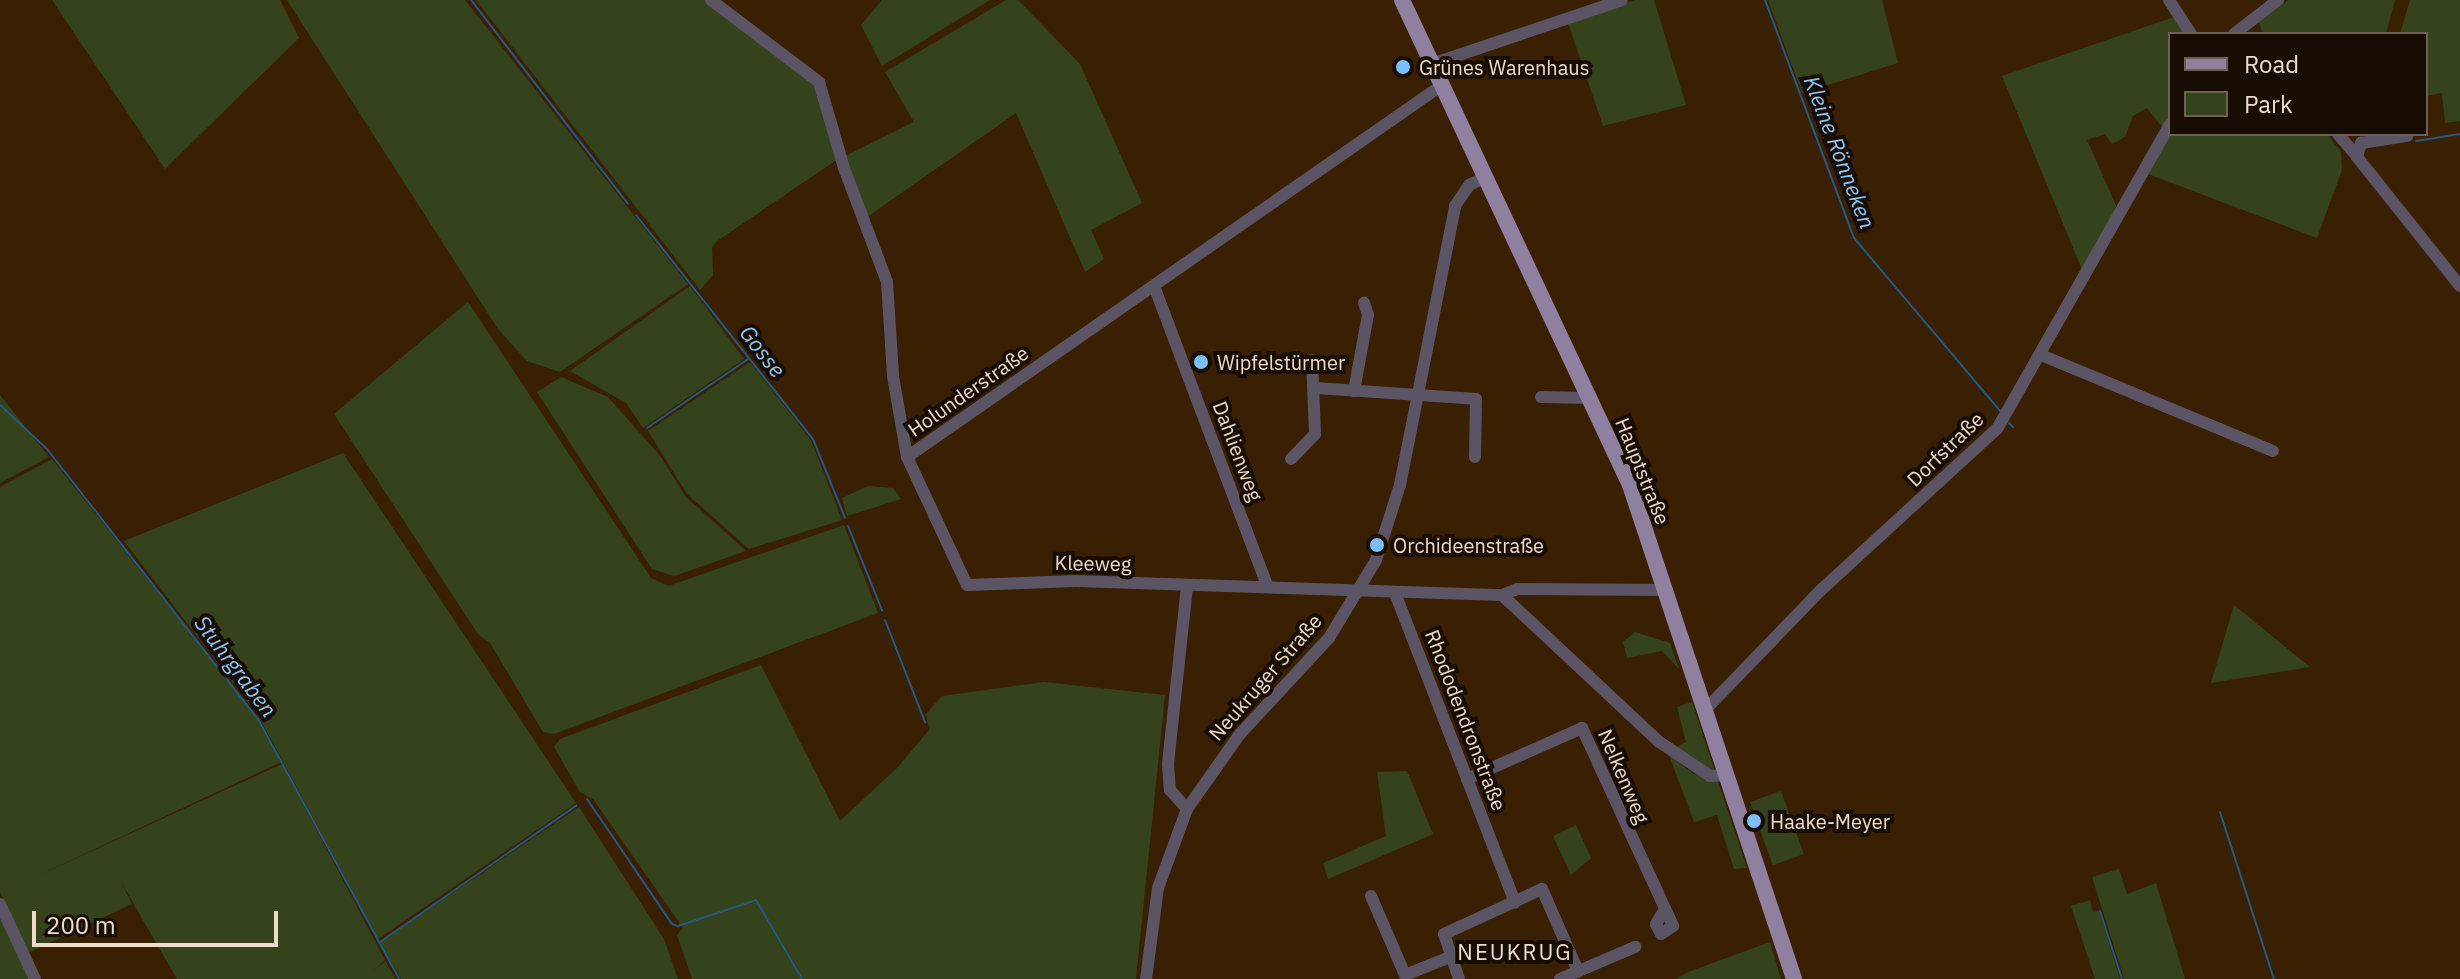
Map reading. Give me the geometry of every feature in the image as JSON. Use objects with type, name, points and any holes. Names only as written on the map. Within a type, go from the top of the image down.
[{"type":"main road","name":"Hauptstraße","points":[[1402,0],[1630,485],[1794,979]]},
{"type":"street","name":"Holunderstraße","points":[[711,0],[819,82],[844,168],[887,282],[893,376],[907,457],[1442,85]]},
{"type":"street","points":[[1432,64],[1622,0]]},
{"type":"street","points":[[2169,0],[2190,32]]},
{"type":"street","points":[[2252,29],[2278,0]]},
{"type":"street","name":"Dorfstraße","points":[[1705,710],[1821,590],[1978,449],[2015,403],[2168,128]]},
{"type":"street","points":[[2340,136],[2460,286]]},
{"type":"street","points":[[2357,157],[2361,143],[2407,136]]},
{"type":"street","name":"Neukruger Straße","points":[[1146,979],[1158,888],[1187,809],[1212,768],[1329,638],[1361,591],[1388,527],[1418,397],[1455,206],[1469,185],[1484,178]]},
{"type":"street","name":"Dahlienweg","points":[[1154,286],[1267,585]]},
{"type":"street","points":[[1354,391],[1368,315],[1364,303]]},
{"type":"street","points":[[2041,355],[2273,451]]},
{"type":"street","points":[[1291,459],[1313,441],[1316,388],[1312,360]]},
{"type":"street","points":[[1316,388],[1476,399],[1475,457]]},
{"type":"street","points":[[1541,397],[1590,398]]},
{"type":"street","name":"Kleeweg","points":[[907,457],[967,585],[1267,585],[1361,591]]},
{"type":"street","points":[[1187,586],[1168,774],[1172,795],[1187,809]]},
{"type":"street","points":[[1361,591],[1502,595],[1518,589],[1666,590]]},
{"type":"street","name":"Rhododendronstraße","points":[[1395,593],[1515,903]]},
{"type":"street","points":[[1502,595],[1658,741],[1701,771],[1727,775]]},
{"type":"street","name":"Nelkenweg","points":[[1467,779],[1582,728],[1665,909]]},
{"type":"street","points":[[1459,979],[1444,934],[1542,889],[1578,971]]},
{"type":"street","points":[[1371,896],[1405,975],[1450,957]]},
{"type":"street","points":[[0,904],[35,979]]},
{"type":"street","points":[[1560,979],[1635,947]]},
{"type":"green space","points":[[52,0],[280,0],[299,38],[165,169]]},
{"type":"green space","points":[[287,0],[465,0],[688,284],[560,372],[527,361],[498,329]]},
{"type":"green space","points":[[476,0],[707,0],[816,85],[838,159],[717,241],[712,247],[713,275],[700,290]]},
{"type":"green space","points":[[882,0],[990,0],[882,66],[861,25]]},
{"type":"green space","points":[[1006,0],[1018,0],[1080,64],[1142,203],[1091,230],[1104,259],[1085,272],[1016,113],[867,217],[845,156],[914,122],[885,72]]},
{"type":"green space","points":[[1635,0],[1654,0],[1686,105],[1603,126],[1567,20]]},
{"type":"green space","points":[[1768,0],[1882,0],[1898,63],[1802,93]]},
{"type":"green space","points":[[2288,0],[2395,0],[2387,32],[2262,32],[2259,22]]},
{"type":"green space","points":[[2410,0],[2460,0],[2460,121],[2445,123],[2442,93],[2428,96],[2428,32],[2401,32]]},
{"type":"green space","points":[[2174,17],[2184,32],[2168,32],[2168,118],[2163,128],[2147,108],[2133,116],[2125,137],[2112,144],[2105,134],[2087,140],[2118,210],[2083,272],[2002,76]]},
{"type":"green space","points":[[2169,136],[2329,136],[2341,152],[2342,170],[2317,238],[2148,174]]},
{"type":"green space","points":[[690,286],[744,359],[643,428],[626,403],[570,371]]},
{"type":"green space","points":[[468,302],[651,578],[668,586],[844,525],[878,613],[554,734],[543,732],[490,643],[478,634],[334,414]]},
{"type":"green space","points":[[750,362],[811,440],[842,520],[749,549],[687,494],[648,431]]},
{"type":"green space","points":[[561,377],[608,397],[661,457],[685,496],[746,551],[674,576],[652,569],[537,392]]},
{"type":"green space","points":[[0,395],[49,457],[0,483]]},
{"type":"green space","points":[[343,453],[576,803],[378,939],[259,717],[124,541]]},
{"type":"green space","points":[[52,459],[258,719],[281,762],[35,877],[282,764],[385,960],[372,972],[385,961],[396,979],[177,979],[121,882],[132,904],[28,953],[0,892],[0,487]]},
{"type":"green space","points":[[868,486],[893,488],[901,499],[847,516],[842,498]]},
{"type":"green space","points":[[2234,605],[2310,667],[2211,683]]},
{"type":"green space","points":[[1635,632],[1670,643],[1679,669],[1662,651],[1627,658],[1623,642]]},
{"type":"green space","points":[[761,665],[840,821],[898,767],[929,730],[926,714],[942,696],[1044,682],[1165,695],[1136,979],[692,979],[677,935],[683,928],[593,799],[580,792],[554,747],[560,739]]},
{"type":"green space","points":[[1692,702],[1715,772],[1675,748],[1686,742],[1677,707]]},
{"type":"green space","points":[[1669,755],[1694,774],[1717,779],[1747,868],[1734,869],[1717,815],[1694,822]]},
{"type":"green space","points":[[1407,771],[1433,834],[1328,879],[1323,863],[1386,836],[1377,772]]},
{"type":"green space","points":[[1781,791],[1804,854],[1773,865],[1750,802]]},
{"type":"green space","points":[[579,807],[664,939],[678,979],[401,979],[379,943]]},
{"type":"green space","points":[[1576,825],[1591,858],[1571,875],[1553,836]]},
{"type":"green space","points":[[2119,869],[2127,894],[2156,883],[2185,979],[2124,979],[2092,877]]},
{"type":"green space","points":[[2090,900],[2093,912],[2099,911],[2120,979],[2095,979],[2071,906]]},
{"type":"green space","points":[[0,910],[31,979],[0,979]]},
{"type":"green space","points":[[1770,942],[1781,979],[1676,979],[1688,972]]},
{"type":"waterway","name":"Gosse","points":[[471,0],[628,204]]},
{"type":"waterway","name":"Kleine Rönneken","points":[[1765,0],[1854,238],[2000,411]]},
{"type":"waterway","points":[[2416,141],[2460,134]]},
{"type":"waterway","name":"Gosse","points":[[636,215],[813,439],[845,518]]},
{"type":"waterway","points":[[647,428],[748,359]]},
{"type":"waterway","name":"Stuhrgraben","points":[[0,405],[47,449],[258,719],[399,979]]},
{"type":"waterway","name":"Kleine Rönneken","points":[[2009,423],[2013,427]]},
{"type":"waterway","name":"Gosse","points":[[848,526],[882,610]]},
{"type":"waterway","name":"Gosse","points":[[885,620],[925,722]]},
{"type":"waterway","points":[[587,799],[672,924],[678,926],[756,900],[802,979]]},
{"type":"waterway","points":[[380,942],[576,806]]},
{"type":"waterway","points":[[2220,812],[2274,979]]},
{"type":"waterway","points":[[2100,911],[2122,979]]},
{"type":"place","name":"Grünes Warenhaus","points":[[1403,67]]},
{"type":"place","name":"Wipfelstürmer","points":[[1201,362]]},
{"type":"place","name":"Orchideenstraße","points":[[1377,545]]},
{"type":"place","name":"Haake-Meyer","points":[[1754,821]]},
{"type":"district","name":"NEUKRUG","points":[[1515,952]]}]
